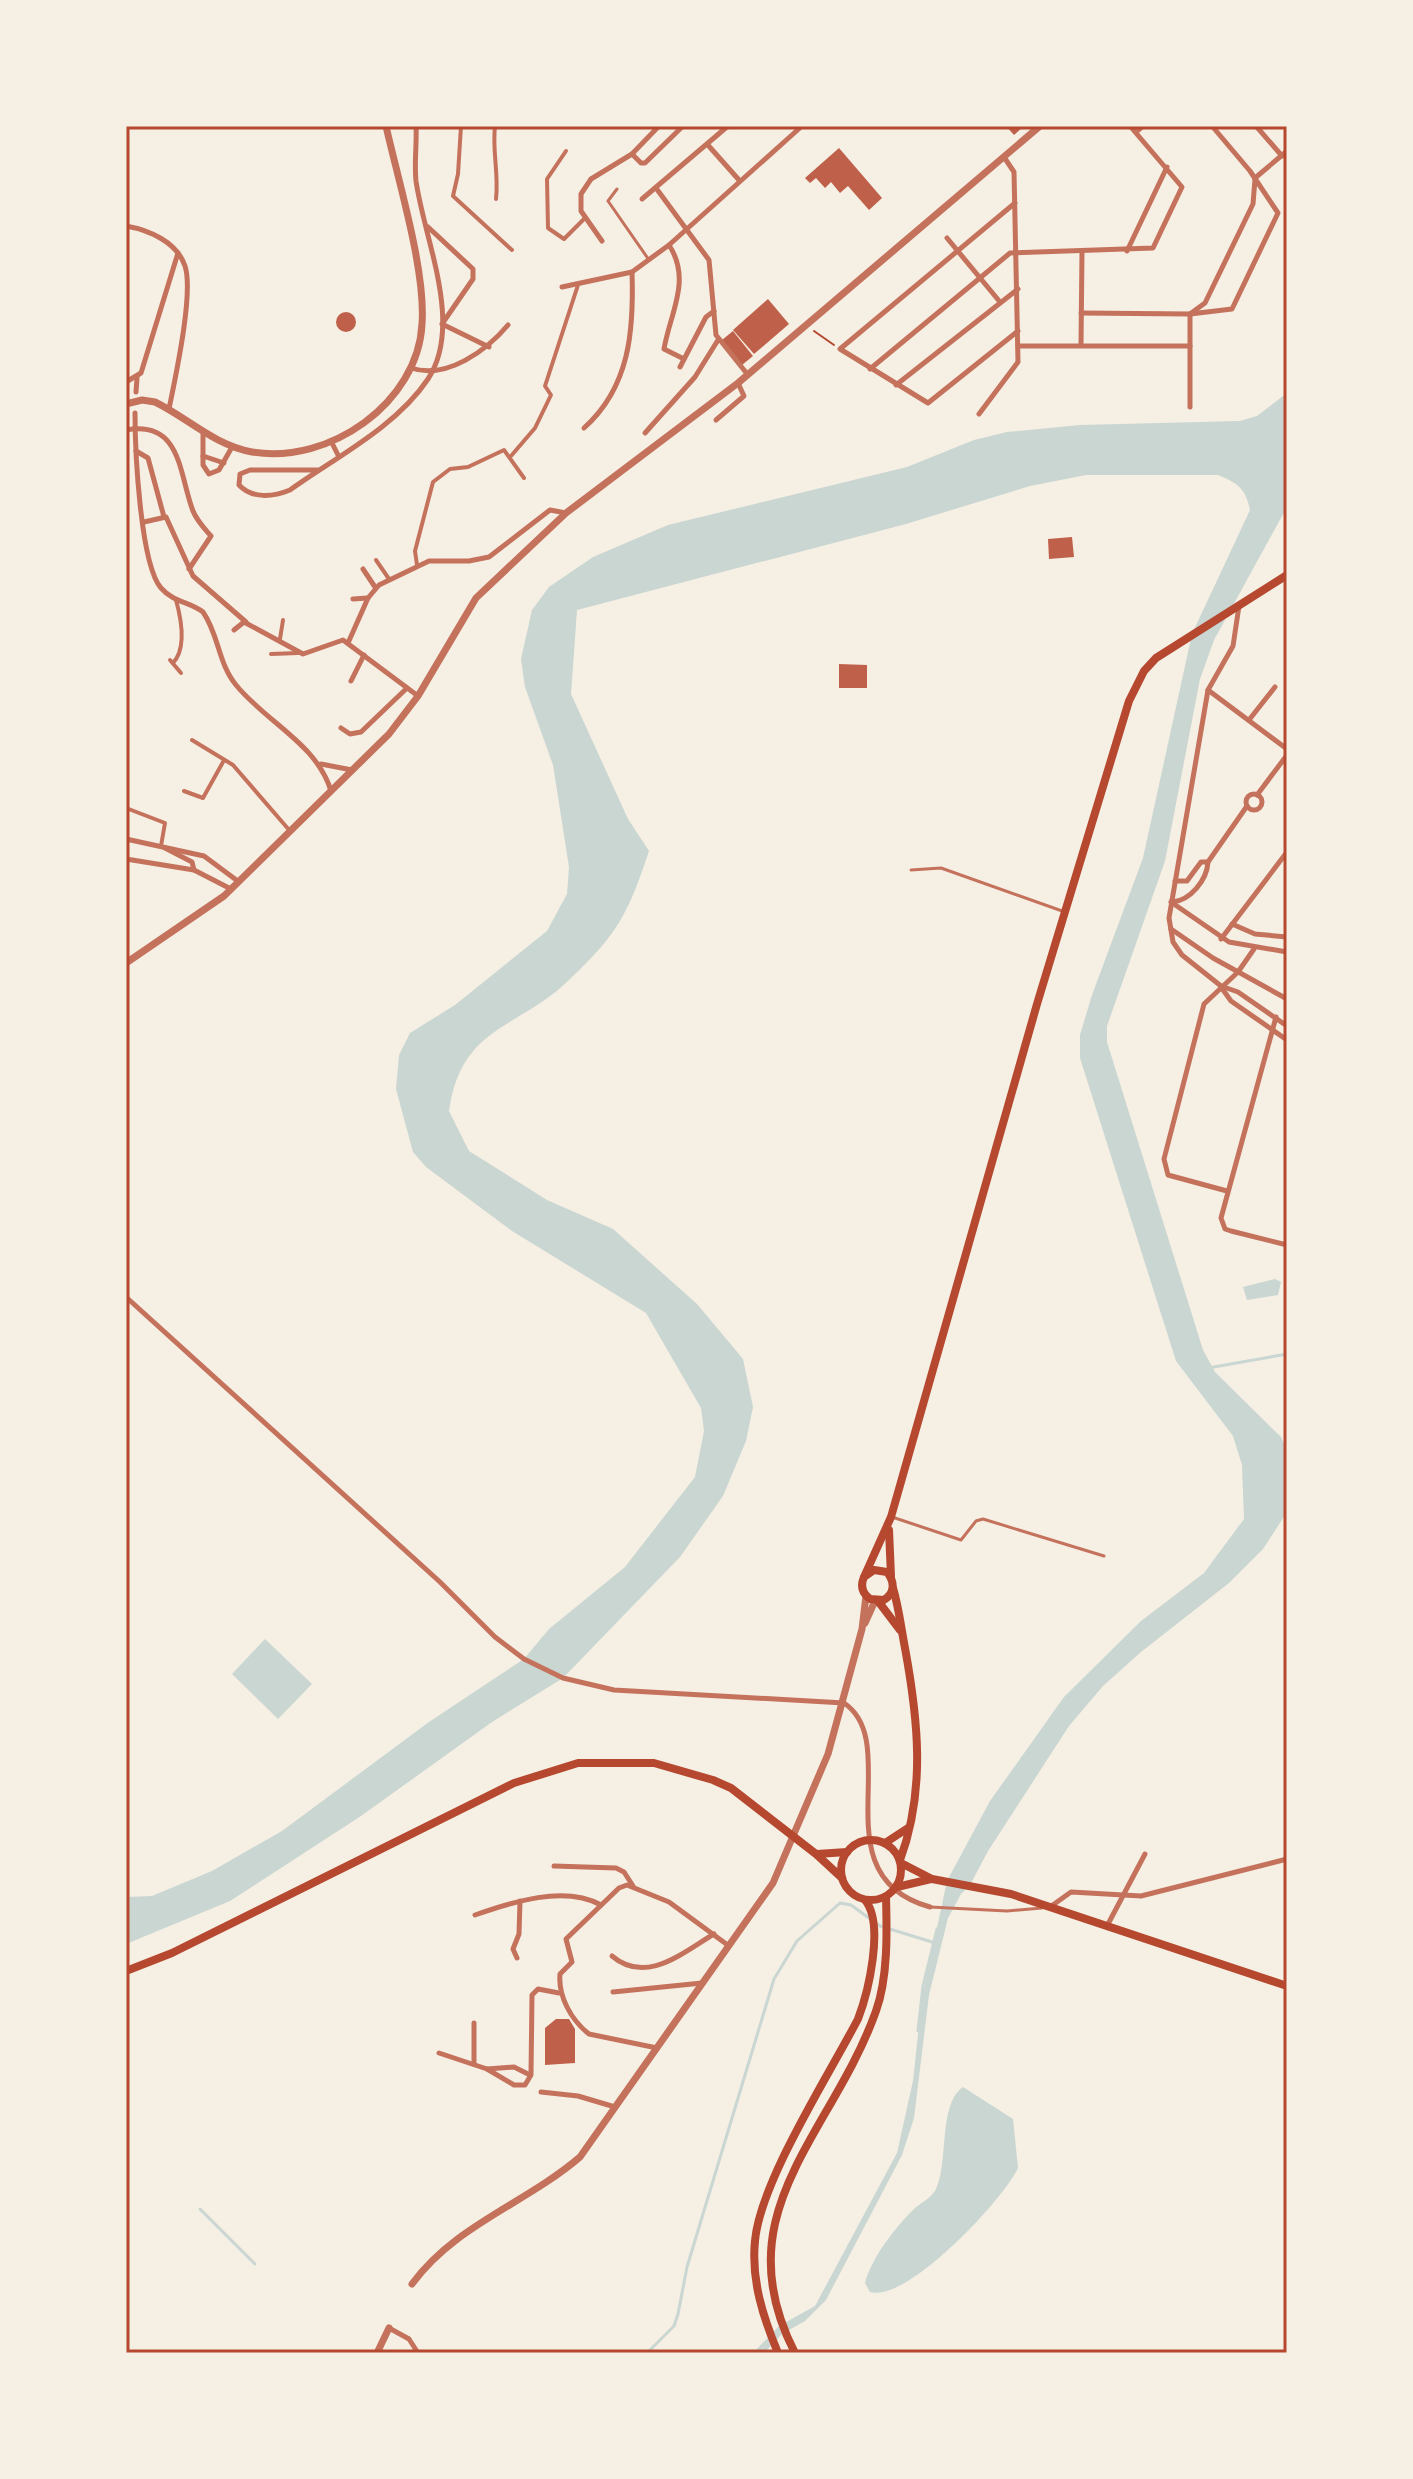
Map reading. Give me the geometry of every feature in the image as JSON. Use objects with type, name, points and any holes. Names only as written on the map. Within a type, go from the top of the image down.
[{"type":"main road","points":[[902,1635],[877,1601],[866,1596],[862,1587],[864,1577],[891,1517],[1118,730],[1136,685],[1156,658],[1287,575]]},
{"type":"main road","points":[[891,1517],[892,1582],[919,1753],[909,1827],[896,1889]]},
{"type":"main road","points":[[864,1577],[881,1570],[892,1582]]},
{"type":"main road","points":[[877,1601],[888,1597],[892,1582]]},
{"type":"main road","points":[[126,1971],[172,1953],[514,1783],[578,1763],[631,1761],[696,1773],[731,1788],[816,1854],[842,1878],[853,1895],[865,1900],[886,1897],[896,1889],[932,1879]]},
{"type":"main road","points":[[885,1843],[909,1827]]},
{"type":"main road","points":[[842,1878],[847,1852],[857,1843],[871,1840],[885,1843],[900,1861],[932,1879],[1011,1894],[1287,1986]]},
{"type":"main road","points":[[816,1854],[847,1852]]},
{"type":"main road","points":[[795,2353],[776,2307],[769,2268],[776,2213],[871,2023],[880,1997],[886,1897]]},
{"type":"main road","points":[[777,2351],[764,2316],[754,2261],[762,2208],[858,2019],[871,1969],[874,1921],[865,1900]]},
{"type":"street","points":[[126,404],[142,400],[169,409],[232,447],[273,454],[331,441],[380,410],[395,395],[411,368],[421,338],[422,306],[386,126]]},
{"type":"street","points":[[318,470],[250,470],[240,474],[239,485],[258,495],[280,494],[318,470],[391,418],[433,370],[442,324],[439,283],[416,179],[416,126]]},
{"type":"street","points":[[461,126],[458,174],[453,196],[512,250]]},
{"type":"street","points":[[495,126],[492,157],[498,174],[496,199]]},
{"type":"street","points":[[602,241],[585,218],[579,203],[586,184],[632,154],[659,126]]},
{"type":"street","points":[[632,154],[645,163],[683,126]]},
{"type":"street","points":[[642,199],[728,126]]},
{"type":"street","points":[[562,287],[632,272],[669,245],[802,126]]},
{"type":"street","points":[[126,963],[195,919],[231,889],[389,734],[418,696],[476,598],[566,513],[748,375],[1040,126]]},
{"type":"street","points":[[870,369],[1005,255],[1017,251],[1146,251],[1158,241],[1182,187],[1130,126]]},
{"type":"street","points":[[1136,132],[1143,126]]},
{"type":"street","points":[[1081,313],[1230,312],[1278,213],[1255,178],[1212,126]]},
{"type":"street","points":[[1190,314],[1205,303],[1253,204],[1255,178],[1284,153],[1256,126]]},
{"type":"street","points":[[707,144],[739,180]]},
{"type":"street","points":[[566,151],[551,168],[547,179],[548,228],[564,239],[585,218]]},
{"type":"street","points":[[979,414],[1016,368],[1018,289],[1014,172],[1004,157]]},
{"type":"street","points":[[1127,251],[1167,167]]},
{"type":"street","points":[[656,188],[709,260],[718,340],[748,375]]},
{"type":"street","points":[[1015,203],[840,349],[928,403],[1018,331]]},
{"type":"street","points":[[126,226],[158,237],[178,252],[185,267],[186,288],[169,409]]},
{"type":"street","points":[[426,226],[473,269],[473,279],[442,324]]},
{"type":"street","points":[[947,238],[1000,302]]},
{"type":"street","points":[[669,245],[678,262],[680,283],[664,349],[684,359]]},
{"type":"street","points":[[1081,345],[1082,251]]},
{"type":"street","points":[[136,392],[137,378],[178,252]]},
{"type":"street","points":[[584,428],[606,405],[625,364],[633,316],[632,272]]},
{"type":"street","points":[[511,456],[535,428],[551,395],[545,386],[578,285]]},
{"type":"street","points":[[896,385],[1018,289]]},
{"type":"street","points":[[680,367],[706,317],[714,311]]},
{"type":"street","points":[[1190,314],[1190,407]]},
{"type":"street","points":[[442,324],[489,347]]},
{"type":"street","points":[[411,368],[433,370],[471,358],[489,347],[508,325]]},
{"type":"street","points":[[645,433],[695,377],[718,340]]},
{"type":"street","points":[[1018,346],[1190,346]]},
{"type":"street","points":[[126,382],[137,378]]},
{"type":"street","points":[[716,420],[744,396],[738,383]]},
{"type":"street","points":[[135,413],[130,429],[156,581],[176,600],[203,612],[220,659],[234,683],[320,763],[331,791]]},
{"type":"street","points":[[130,429],[151,431],[172,446],[183,469],[192,510],[211,536],[189,569]]},
{"type":"street","points":[[203,432],[205,471],[209,474],[215,474],[232,447]]},
{"type":"street","points":[[331,441],[338,455]]},
{"type":"street","points":[[417,565],[415,551],[433,482],[450,469],[468,467],[504,450],[524,478]]},
{"type":"street","points":[[136,451],[148,458],[164,517],[189,569],[246,623],[280,639],[298,653]]},
{"type":"street","points":[[203,456],[224,463]]},
{"type":"street","points":[[348,643],[375,587],[417,565],[489,557],[550,510],[566,513]]},
{"type":"street","points":[[144,522],[164,517]]},
{"type":"street","points":[[376,560],[389,579]]},
{"type":"street","points":[[363,569],[375,587]]},
{"type":"street","points":[[353,599],[368,598]]},
{"type":"street","points":[[176,600],[181,617],[181,653],[171,662],[181,673]]},
{"type":"street","points":[[1235,607],[1233,646],[1208,690],[1171,902],[1171,929],[1177,949],[1221,986],[1238,992],[1287,1026]]},
{"type":"street","points":[[280,639],[283,620]]},
{"type":"street","points":[[234,630],[246,623]]},
{"type":"street","points":[[271,654],[298,653],[337,640],[348,643],[418,696]]},
{"type":"street","points":[[351,681],[364,655]]},
{"type":"street","points":[[1249,720],[1275,687]]},
{"type":"street","points":[[341,728],[350,734],[361,732],[407,688]]},
{"type":"street","points":[[1171,902],[1183,901],[1190,895],[1208,868],[1208,862],[1247,806],[1248,797],[1257,795],[1287,752],[1208,690]]},
{"type":"street","points":[[192,740],[233,765],[290,831]]},
{"type":"street","points":[[184,791],[203,798],[223,761]]},
{"type":"street","points":[[320,763],[352,770]]},
{"type":"street","points":[[1247,806],[1253,810],[1260,808],[1262,801],[1257,795]]},
{"type":"street","points":[[126,808],[165,823],[162,846]]},
{"type":"street","points":[[126,839],[204,856],[239,882]]},
{"type":"street","points":[[162,846],[192,862],[194,870]]},
{"type":"street","points":[[1221,939],[1286,857]]},
{"type":"street","points":[[126,859],[194,870],[231,889]]},
{"type":"street","points":[[1175,881],[1187,881],[1201,862],[1208,862]]},
{"type":"street","points":[[1171,902],[1221,939],[1254,949],[1287,952]]},
{"type":"street","points":[[1232,924],[1255,934],[1287,937]]},
{"type":"street","points":[[1171,929],[1287,999]]},
{"type":"street","points":[[1227,1191],[1172,1177],[1165,1171],[1164,1159],[1204,1004],[1238,972],[1254,949]]},
{"type":"street","points":[[1221,986],[1227,998],[1287,1040]]},
{"type":"street","points":[[1276,1017],[1227,1191],[1222,1224],[1231,1231],[1286,1242]]},
{"type":"street","points":[[126,1297],[440,1582],[495,1637],[524,1659],[563,1678],[614,1690],[844,1703],[861,1719],[864,1730],[871,1840],[879,1876],[896,1889],[933,1907]]},
{"type":"street","points":[[412,2284],[448,2243],[541,2189],[580,2157],[773,1883],[809,1804],[844,1703],[862,1629],[866,1596]]},
{"type":"street","points":[[862,1629],[877,1601]]},
{"type":"street","points":[[1107,1926],[1145,1854]]},
{"type":"street","points":[[1050,1907],[1071,1892],[1141,1896],[1287,1859]]},
{"type":"street","points":[[554,1866],[616,1868],[624,1872],[633,1886]]},
{"type":"street","points":[[657,2048],[589,2034],[559,1993],[560,1974],[572,1962],[566,1939],[619,1888],[633,1886],[669,1902],[729,1946]]},
{"type":"street","points":[[475,1915],[520,1901],[581,1895],[601,1905]]},
{"type":"street","points":[[517,1958],[513,1949],[519,1934],[520,1901]]},
{"type":"street","points":[[612,1956],[630,1967],[648,1969],[714,1934]]},
{"type":"street","points":[[613,1992],[703,1983]]},
{"type":"street","points":[[439,2053],[487,2069],[519,2087],[529,2081],[531,2075],[532,1995],[538,1989],[559,1993]]},
{"type":"street","points":[[474,2023],[474,2064]]},
{"type":"street","points":[[487,2069],[514,2067],[531,2075]]},
{"type":"street","points":[[541,2092],[578,2096],[616,2107]]},
{"type":"street","points":[[377,2353],[389,2328],[409,2339],[418,2353]]},
{"type":"lane","points":[[617,189],[608,201],[649,260]]},
{"type":"lane","points":[[911,870],[941,868],[1065,912]]},
{"type":"lane","points":[[891,1517],[961,1540],[976,1521],[986,1519],[1104,1556]]},
{"type":"lane","points":[[933,1907],[1007,1911],[1050,1907]]},
{"type":"path","points":[[806,325],[840,349]]},
{"type":"shaded area","points":[[1287,393],[1287,507],[1214,640],[1200,679],[1165,861],[1107,1026],[1107,1042],[1203,1350],[1215,1372],[1281,1437],[1287,1451],[1287,1512],[1263,1549],[1229,1583],[1103,1686],[1069,1726],[988,1851],[948,1918],[929,1995],[914,2118],[902,2155],[826,2300],[805,2321],[782,2334],[764,2353],[753,2353],[779,2326],[815,2306],[897,2153],[913,2081],[922,1998],[947,1881],[990,1801],[1064,1697],[1141,1621],[1204,1573],[1244,1519],[1242,1465],[1233,1436],[1176,1361],[1080,1058],[1080,1035],[1092,995],[1143,858],[1192,634],[1250,510],[1246,497],[1236,484],[1218,475],[1086,475],[1030,486],[906,524],[577,610],[571,694],[628,819],[649,851],[635,891],[610,936],[586,964],[550,996],[479,1045],[466,1061],[456,1083],[449,1111],[469,1151],[547,1200],[613,1229],[697,1304],[743,1359],[753,1407],[746,1441],[723,1496],[680,1557],[563,1678],[492,1722],[361,1816],[230,1901],[126,1944],[126,1897],[152,1896],[212,1871],[282,1831],[429,1722],[524,1659],[549,1629],[625,1567],[695,1477],[704,1431],[701,1408],[646,1313],[512,1231],[426,1167],[413,1152],[396,1089],[399,1055],[410,1033],[455,1005],[547,931],[567,894],[569,867],[553,765],[525,687],[521,659],[532,610],[549,587],[593,557],[668,525],[907,467],[974,440],[1007,432],[1080,425],[1240,421],[1257,416]]},
{"type":"shaded area","points":[[1275,1279],[1281,1282],[1278,1295],[1247,1300],[1243,1287]]},
{"type":"shaded area","points":[[265,1639],[312,1684],[278,1719],[232,1674]]},
{"type":"shaded area","points":[[963,2087],[1013,2119],[1018,2168],[994,2202],[929,2266],[907,2282],[886,2291],[870,2292],[865,2283],[879,2253],[906,2217],[936,2189],[950,2106]]},
{"type":"building","points":[[1006,126],[1024,126],[1014,135]]},
{"type":"building","points":[[839,148],[882,198],[869,210],[848,186],[840,193],[831,182],[825,188],[816,178],[810,183],[805,178]]},
{"type":"building","points":[[768,299],[789,324],[754,354],[733,330]]},
{"type":"building","points":[[346,312],[353,315],[356,322],[353,329],[346,332],[339,329],[336,322],[339,315]]},
{"type":"building","points":[[733,331],[753,356],[742,365],[722,340]]},
{"type":"building","points":[[1072,537],[1074,557],[1049,559],[1048,539]]},
{"type":"building","points":[[839,664],[867,665],[867,688],[839,688]]},
{"type":"building","points":[[556,2019],[569,2019],[575,2029],[575,2063],[545,2065],[545,2028]]},
{"type":"waterway","points":[[1208,1368],[1287,1354]]},
{"type":"waterway","points":[[647,2353],[674,2326],[687,2267],[774,1979],[797,1941],[840,1903],[851,1905],[880,1926],[932,1942]]},
{"type":"waterway","points":[[918,2031],[923,1986],[937,1929]]},
{"type":"waterway","points":[[200,2209],[255,2264]]}]
